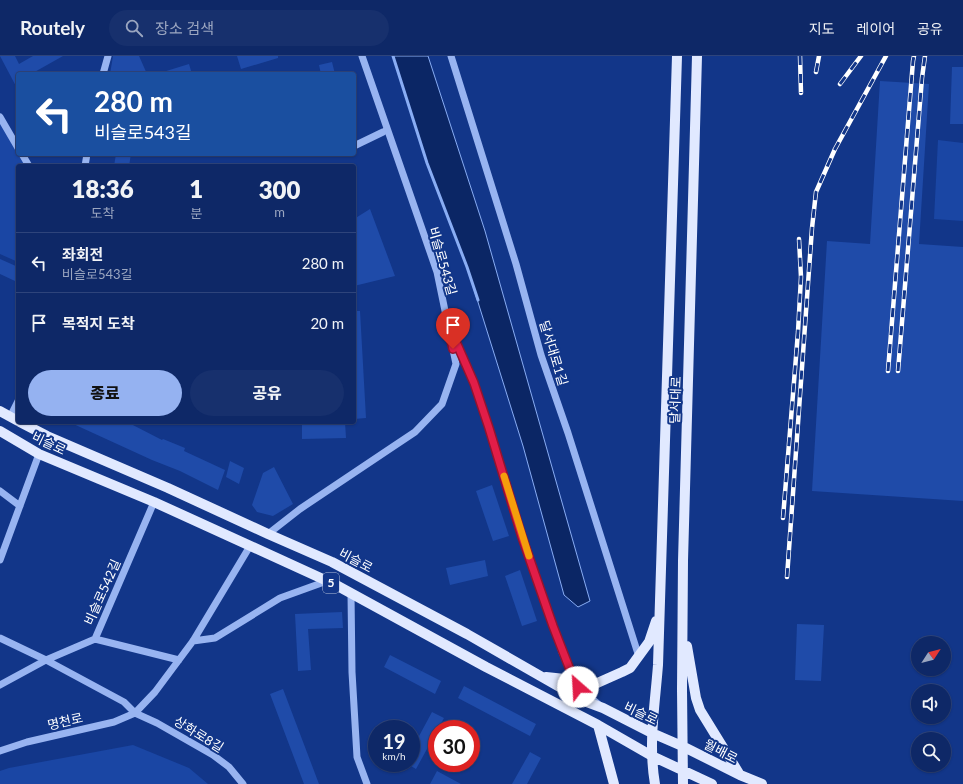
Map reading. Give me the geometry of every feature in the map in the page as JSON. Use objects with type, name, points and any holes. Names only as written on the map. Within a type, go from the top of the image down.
[{"type":"main road","name":"달서대로","points":[[655,784],[652,756],[652,733],[657,684],[660,608],[677,56]]},
{"type":"main road","name":"달서대로","points":[[684,784],[682,746],[683,620],[697,56]]},
{"type":"main road","name":"비슬로","points":[[0,411],[16,420]]},
{"type":"main road","name":"비슬로","points":[[24,424],[47,436],[168,488],[332,562],[467,634],[584,701],[603,708],[652,733],[670,740]]},
{"type":"main road","name":"비슬로","points":[[0,431],[39,454],[154,502],[327,581],[486,667],[598,725],[652,756]]},
{"type":"main road","points":[[540,676],[595,684],[630,668],[650,642],[660,608]]},
{"type":"main road","points":[[683,620],[696,698],[700,710],[740,775]]},
{"type":"main road","points":[[598,725],[612,783]]},
{"type":"main road","name":"월배로","points":[[670,740],[740,775],[762,784]]},
{"type":"main road","points":[[652,756],[712,784]]},
{"type":"street","points":[[104,72],[108,56]]},
{"type":"street","name":"비슬로543길","points":[[268,534],[300,509],[415,432],[442,404],[456,364],[437,272],[362,56]]},
{"type":"street","name":"달서대로1길","points":[[451,56],[516,264],[541,355],[568,432],[639,657]]},
{"type":"street","points":[[0,117],[16,145]]},
{"type":"street","points":[[356,145],[383,132]]},
{"type":"street","points":[[446,319],[474,383],[522,537],[553,626],[574,680],[578,687],[603,708]]},
{"type":"street","points":[[0,560],[39,454]]},
{"type":"street","points":[[0,491],[20,506]]},
{"type":"street","name":"비슬로542길","points":[[0,685],[46,660],[94,639],[154,502]]},
{"type":"street","name":"명천로","points":[[0,751],[27,742],[114,722],[135,713],[155,692],[193,641],[250,546]]},
{"type":"street","points":[[193,641],[215,638],[280,598],[327,581]]},
{"type":"street","points":[[351,594],[352,672],[357,757],[368,784]]},
{"type":"street","points":[[0,638],[46,660],[124,702],[135,713]]},
{"type":"street","points":[[94,639],[179,660]]},
{"type":"street","name":"상화로8길","points":[[135,713],[158,723],[213,756],[229,768],[243,784]]},
{"type":"shaded area","points":[[393,56],[428,56],[485,231],[590,601],[578,607],[564,595],[523,446],[467,267],[427,163]]},
{"type":"shaded area","points":[[0,116],[16,147],[16,156],[21,156],[25,164],[16,164],[16,261],[0,254]]},
{"type":"shaded area","points":[[938,140],[963,143],[963,221],[934,219]]},
{"type":"shaded area","points":[[133,745],[189,768],[208,784],[0,784],[0,771],[9,768]]},
{"type":"building","points":[[0,56],[15,56],[19,64],[33,56],[63,56],[35,72],[16,72],[16,86]]},
{"type":"building","points":[[113,56],[139,56],[146,72],[110,72]]},
{"type":"building","points":[[237,56],[278,56],[278,58],[241,69]]},
{"type":"building","points":[[332,62],[334,72],[321,72],[319,65]]},
{"type":"building","points":[[189,64],[191,72],[163,72]]},
{"type":"building","points":[[952,67],[963,67],[963,124],[950,124]]},
{"type":"building","points":[[880,81],[929,84],[919,244],[963,247],[963,501],[812,491],[827,241],[870,244]]},
{"type":"building","points":[[116,156],[131,156],[129,164],[114,164]]},
{"type":"building","points":[[370,209],[395,276],[356,286],[356,218]]},
{"type":"building","points":[[0,259],[16,266],[15,281],[0,274]]},
{"type":"building","points":[[356,311],[360,311],[366,418],[356,419]]},
{"type":"building","points":[[73,424],[131,424],[162,440],[163,439],[185,448],[184,451],[225,470],[218,490],[180,471],[152,460]]},
{"type":"building","points":[[302,424],[345,424],[346,438],[302,439]]},
{"type":"building","points":[[230,461],[244,468],[239,484],[226,477]]},
{"type":"building","points":[[274,467],[293,504],[273,516],[257,512],[252,505],[263,473]]},
{"type":"building","points":[[492,485],[509,536],[493,541],[476,491]]},
{"type":"building","points":[[485,560],[488,576],[450,585],[446,568]]},
{"type":"building","points":[[520,570],[537,621],[522,626],[505,576]]},
{"type":"building","points":[[342,612],[343,628],[308,629],[311,670],[298,671],[295,614]]},
{"type":"building","points":[[797,624],[824,625],[821,681],[795,680]]},
{"type":"building","points":[[390,655],[441,681],[435,694],[384,667]]},
{"type":"building","points":[[464,686],[536,724],[530,736],[458,698]]},
{"type":"building","points":[[283,689],[319,784],[304,784],[270,694]]},
{"type":"building","points":[[432,712],[444,718],[443,720],[428,720],[428,747],[420,762],[420,734]]},
{"type":"building","points":[[530,752],[541,758],[527,784],[512,784]]},
{"type":"building","points":[[436,772],[439,772],[461,784],[430,784]]},
{"type":"waterway","points":[[393,56],[427,163],[467,267],[478,300]]},
{"type":"railway","points":[[800,56],[801,93]]},
{"type":"railway","points":[[816,72],[819,56]]},
{"type":"railway","points":[[840,84],[861,56]]},
{"type":"railway","points":[[787,577],[812,228],[816,192],[835,149],[886,56]]},
{"type":"railway","points":[[888,371],[914,56]]},
{"type":"railway","points":[[898,371],[925,56]]},
{"type":"railway","points":[[783,518],[798,332],[801,277],[799,239]]},
{"type":"slow traffic","points":[[504,476],[529,556]]},
{"type":"route","points":[[453,349],[446,319],[460,354],[474,383],[522,537],[562,652],[578,687]]}]
